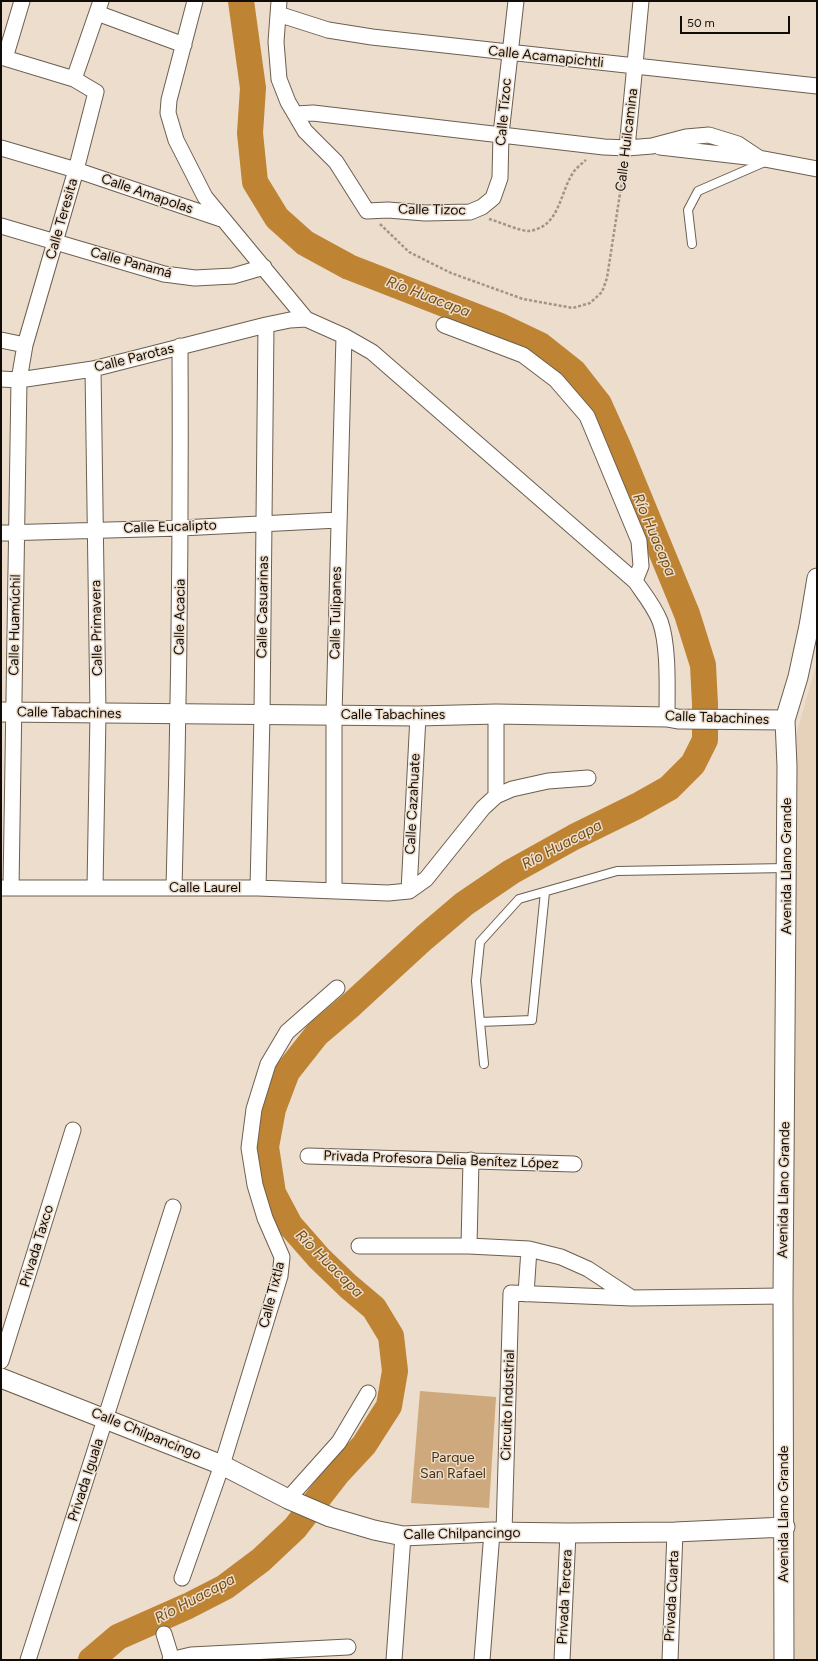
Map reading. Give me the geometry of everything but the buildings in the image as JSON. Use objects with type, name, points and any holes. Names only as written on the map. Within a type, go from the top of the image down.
[{"type":"street","points":[[22,1],[3,57],[74,79],[99,7],[184,45]]},
{"type":"street","points":[[195,1],[169,100],[168,112],[176,140],[205,197],[306,319],[344,336],[372,352],[635,581],[654,608],[660,620],[665,638],[673,718]]},
{"type":"street","name":"Calle Tízoc","points":[[493,198],[500,178],[501,134],[516,1]]},
{"type":"street","name":"Calle Huilcamina","points":[[627,148],[641,1]]},
{"type":"street","name":"Calle Acamapichtli","points":[[367,211],[336,162],[305,131],[288,102],[279,79],[276,42],[279,8],[328,30],[357,35],[817,86]]},
{"type":"street","name":"Calle Teresita","points":[[25,345],[76,170],[96,92],[74,79]]},
{"type":"street","points":[[296,114],[313,113],[604,147],[627,148],[652,146],[686,136],[709,135],[738,144],[764,160],[817,169]]},
{"type":"street","name":"Calle Amapolas","points":[[1,148],[76,170],[224,220]]},
{"type":"street","name":"Calle Tizoc","points":[[367,211],[388,210],[425,213],[470,212],[482,207],[493,198]]},
{"type":"street","name":"Calle Panamá","points":[[1,226],[164,274],[195,278],[233,276],[264,267]]},
{"type":"street","name":"Calle Parotas","points":[[19,380],[93,369],[266,325],[290,320],[306,319]]},
{"type":"street","name":"Calle Casuarinas","points":[[258,888],[262,715],[266,325]]},
{"type":"street","points":[[444,325],[523,355],[556,380],[588,416],[639,540],[641,566],[635,581]]},
{"type":"street","name":"Calle Tulipanes","points":[[334,890],[334,715],[344,336]]},
{"type":"street","points":[[1,340],[25,345],[19,380],[1,379]]},
{"type":"street","name":"Calle Acacia","points":[[174,888],[179,714],[181,528],[180,346]]},
{"type":"street","name":"Calle Primavera","points":[[93,369],[98,713],[95,888]]},
{"type":"street","name":"Calle Huamúchil","points":[[6,888],[8,533],[19,380]]},
{"type":"street","name":"Calle Eucalipto","points":[[8,533],[96,529],[181,528],[338,520]]},
{"type":"street","name":"Avenida Llano Grande","points":[[784,1660],[785,1527],[783,1296],[787,868],[787,766],[785,720],[798,677],[817,578]]},
{"type":"street","name":"Calle Tabachines","points":[[8,712],[418,716],[496,714],[785,720]]},
{"type":"street","points":[[496,714],[496,796]]},
{"type":"street","name":"Calle Cazahuate","points":[[409,891],[418,716]]},
{"type":"street","points":[[409,891],[426,879],[483,808],[496,796],[512,789],[548,781],[588,778]]},
{"type":"street","name":"Calle Laurel","points":[[6,888],[258,888],[388,893],[409,891]]},
{"type":"street","name":"Calle Tixtla","points":[[182,1578],[222,1465],[280,1276],[282,1257],[264,1218],[255,1185],[249,1148],[254,1109],[268,1064],[286,1032],[337,988]]},
{"type":"street","name":"Privada Taxco","points":[[1,1361],[73,1130]]},
{"type":"street","name":"Privada Profesora Delia Benítez López","points":[[308,1156],[574,1164]]},
{"type":"street","points":[[470,1246],[471,1160]]},
{"type":"street","name":"Privada Iguala","points":[[28,1660],[173,1208]]},
{"type":"street","points":[[359,1246],[470,1246],[529,1249],[561,1257],[588,1269],[632,1298]]},
{"type":"street","points":[[526,1294],[529,1249]]},
{"type":"street","name":"Circuito Industrial","points":[[498,1532],[511,1293],[632,1298],[783,1296]]},
{"type":"street","name":"Calle Chilpancingo","points":[[1,1378],[106,1418],[222,1465],[288,1499],[330,1516],[374,1530],[403,1536],[498,1532],[675,1532],[785,1527]]},
{"type":"street","points":[[288,1499],[339,1442],[368,1393]]},
{"type":"street","points":[[482,1660],[498,1532]]},
{"type":"street","name":"Privada Cuarta","points":[[670,1660],[675,1532]]},
{"type":"street","name":"Privada Tercera","points":[[562,1660],[568,1533]]},
{"type":"street","points":[[394,1660],[403,1536]]},
{"type":"street","points":[[164,1634],[172,1660],[191,1655],[348,1647]]},
{"type":"lane","points":[[692,244],[688,210],[698,191],[764,160]]},
{"type":"lane","points":[[484,1064],[476,981],[480,942],[519,900],[617,871],[787,868]]},
{"type":"lane","points":[[480,1022],[532,1020],[545,892]]},
{"type":"path","points":[[470,212],[526,231],[538,228],[551,220],[561,203],[574,171],[604,147]]},
{"type":"path","name":"Calle Huilcamina","points":[[367,211],[409,252],[451,272],[523,300],[573,308],[590,303],[602,292],[606,278],[627,148]]},
{"type":"shaded area","points":[[817,662],[817,1660],[795,1660],[791,770],[796,735]]},
{"type":"green space","name":"Parque San Rafael","points":[[420,1391],[496,1397],[489,1508],[411,1503]]},
{"type":"waterway","name":"Río Huacapa","points":[[91,1660],[118,1637],[188,1606],[225,1587],[261,1560],[295,1528],[337,1474],[364,1445],[389,1406],[395,1371],[391,1336],[374,1308],[348,1286],[319,1258],[290,1225],[273,1193],[266,1147],[273,1109],[287,1072],[317,1034],[464,904],[511,872],[574,837],[637,806],[669,788],[693,764],[705,740],[703,665],[687,614],[599,404],[574,372],[540,345],[498,325],[349,267],[305,243],[277,218],[255,182],[250,133],[253,88],[241,1]]}]
